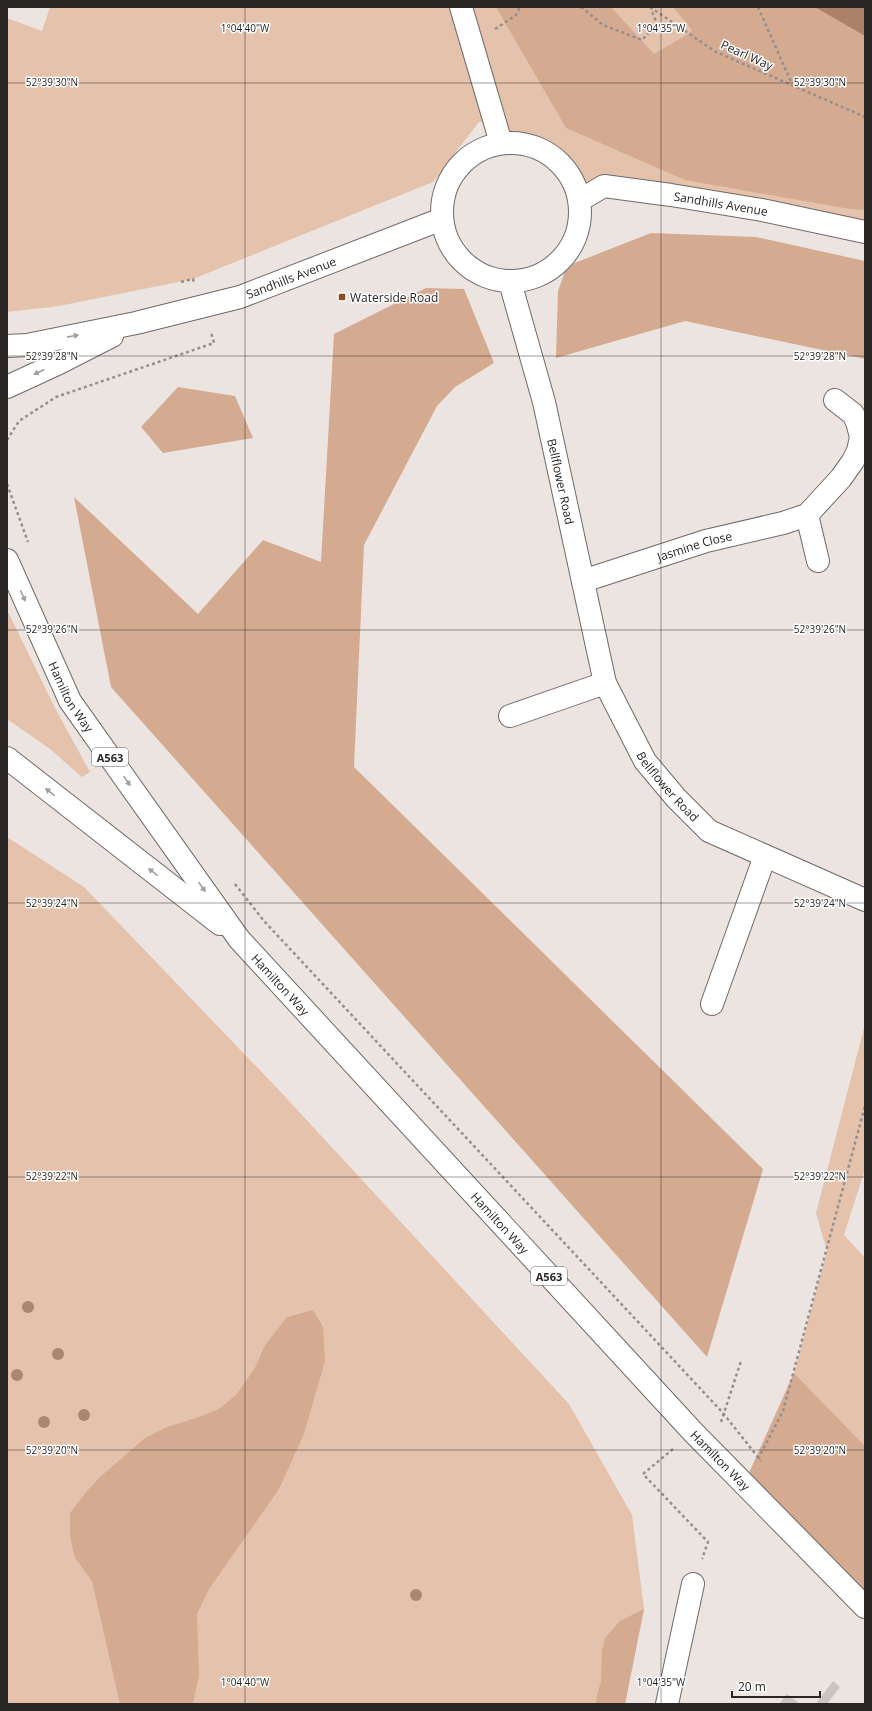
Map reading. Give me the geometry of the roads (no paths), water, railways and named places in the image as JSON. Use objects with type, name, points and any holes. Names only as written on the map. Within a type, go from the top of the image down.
[{"type":"main road","points":[[461,7],[501,143]]},
{"type":"main road","points":[[501,143],[520,143],[539,148],[556,158],[569,172],[580,200],[581,220],[576,240],[565,257],[549,270],[531,279],[510,282],[490,279],[472,270],[457,256],[446,238],[442,219],[443,198],[450,178],[464,161],[481,149],[501,143]]},
{"type":"main road","name":"Sandhills Avenue","points":[[580,200],[604,186],[671,195],[747,208],[865,232]]},
{"type":"main road","name":"Sandhills Avenue","points":[[7,346],[27,345],[136,323],[240,296],[442,219]]},
{"type":"main road","name":"Bellflower Road","points":[[510,282],[544,402],[605,683],[645,761],[676,798],[709,831],[865,900]]},
{"type":"main road","name":"Sandhills Avenue","points":[[7,388],[136,323]]},
{"type":"main road","name":"Jasmine Close","points":[[583,581],[706,541],[783,523],[807,515],[841,478],[853,462],[858,451],[861,437],[857,422],[852,414],[835,400]]},
{"type":"main road","points":[[807,515],[818,561]]},
{"type":"main road","name":"Hamilton Way","points":[[7,560],[70,701],[239,939],[693,1432],[865,1607]]},
{"type":"main road","points":[[510,716],[605,683]]},
{"type":"main road","name":"Hamilton Way","points":[[7,758],[239,939]]},
{"type":"main road","points":[[712,1004],[765,856]]},
{"type":"main road","points":[[667,1704],[693,1584]]},
{"type":"place","name":"Waterside Road","points":[[342,297]]}]
